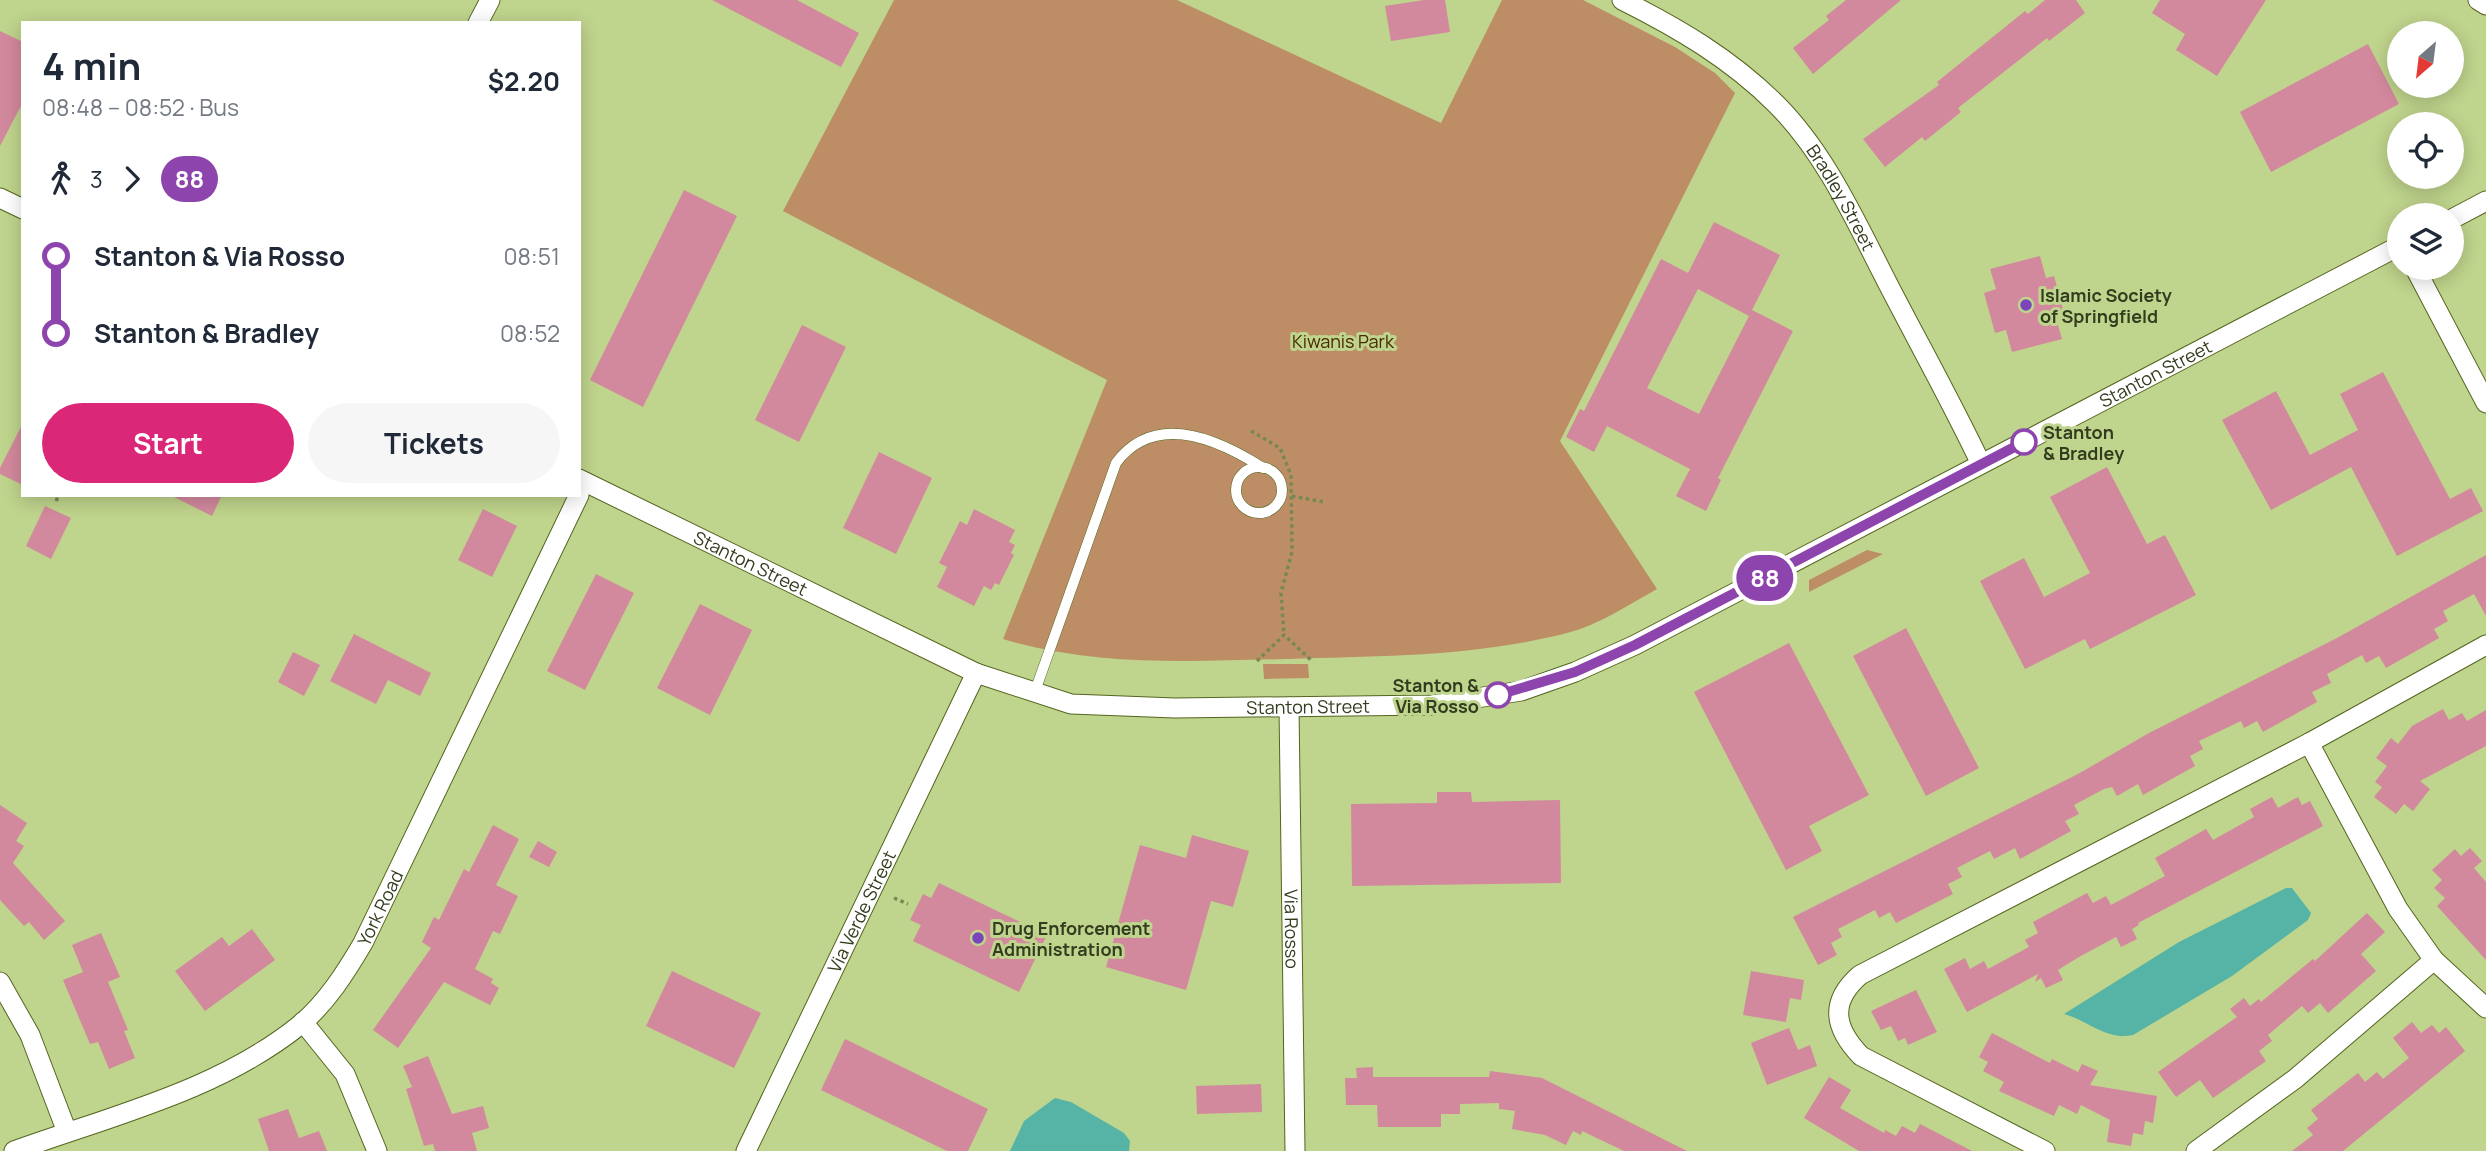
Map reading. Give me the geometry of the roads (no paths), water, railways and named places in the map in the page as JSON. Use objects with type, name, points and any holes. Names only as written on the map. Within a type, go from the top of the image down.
[{"type":"street","points":[[479,21],[490,0]]},
{"type":"street","name":"Bradley Street","points":[[1622,0],[1668,23],[1726,60],[1776,104],[1796,127],[1847,204],[1981,464]]},
{"type":"street","points":[[2478,0],[2486,5]]},
{"type":"street","points":[[0,198],[21,208]]},
{"type":"street","points":[[2464,213],[2486,201]]},
{"type":"street","name":"Stanton Street","points":[[581,488],[976,673],[1071,704],[1126,708],[1433,705],[1521,691],[1635,645],[2387,252]]},
{"type":"street","points":[[2421,280],[2486,403]]},
{"type":"street","name":"York Road","points":[[14,1151],[216,1076],[252,1059],[303,1022],[347,971],[363,943],[577,497]]},
{"type":"street","points":[[2045,1151],[1861,1056],[1844,1039],[1838,1011],[1844,989],[1860,975],[2309,743],[2486,645]]},
{"type":"street","name":"Via Verde Street","points":[[747,1151],[976,673]]},
{"type":"street","name":"Via Rosso","points":[[1289,707],[1295,1151]]},
{"type":"street","points":[[2309,743],[2398,909],[2434,960],[2486,1008]]},
{"type":"street","points":[[2196,1151],[2295,1079],[2434,960]]},
{"type":"street","points":[[0,982],[30,1035],[67,1132]]},
{"type":"street","points":[[303,1022],[345,1074],[377,1151]]},
{"type":"lane","points":[[1034,694],[1116,463],[1128,447],[1147,438],[1177,433],[1233,448],[1263,468],[1281,482],[1282,496],[1274,508],[1254,513],[1241,504],[1237,497],[1238,482],[1248,470],[1263,468]]},
{"type":"water","points":[[2286,888],[2292,888],[2311,913],[2308,920],[2232,976],[2133,1035],[2106,1033],[2064,1014],[2179,942]]},
{"type":"water","points":[[1055,1098],[1071,1102],[1124,1133],[1130,1141],[1129,1151],[1010,1151],[1024,1121]]},
{"type":"place","name":"Islamic Society of Springfield","points":[[2026,305]]},
{"type":"place","name":"Stanton & Bradley","points":[[2024,442]]},
{"type":"place","name":"Stanton & Via Rosso","points":[[1498,695]]},
{"type":"place","name":"Drug Enforcement Administration","points":[[978,938]]},
{"type":"park label","name":"Kiwanis Park","points":[[1343,341]]}]
